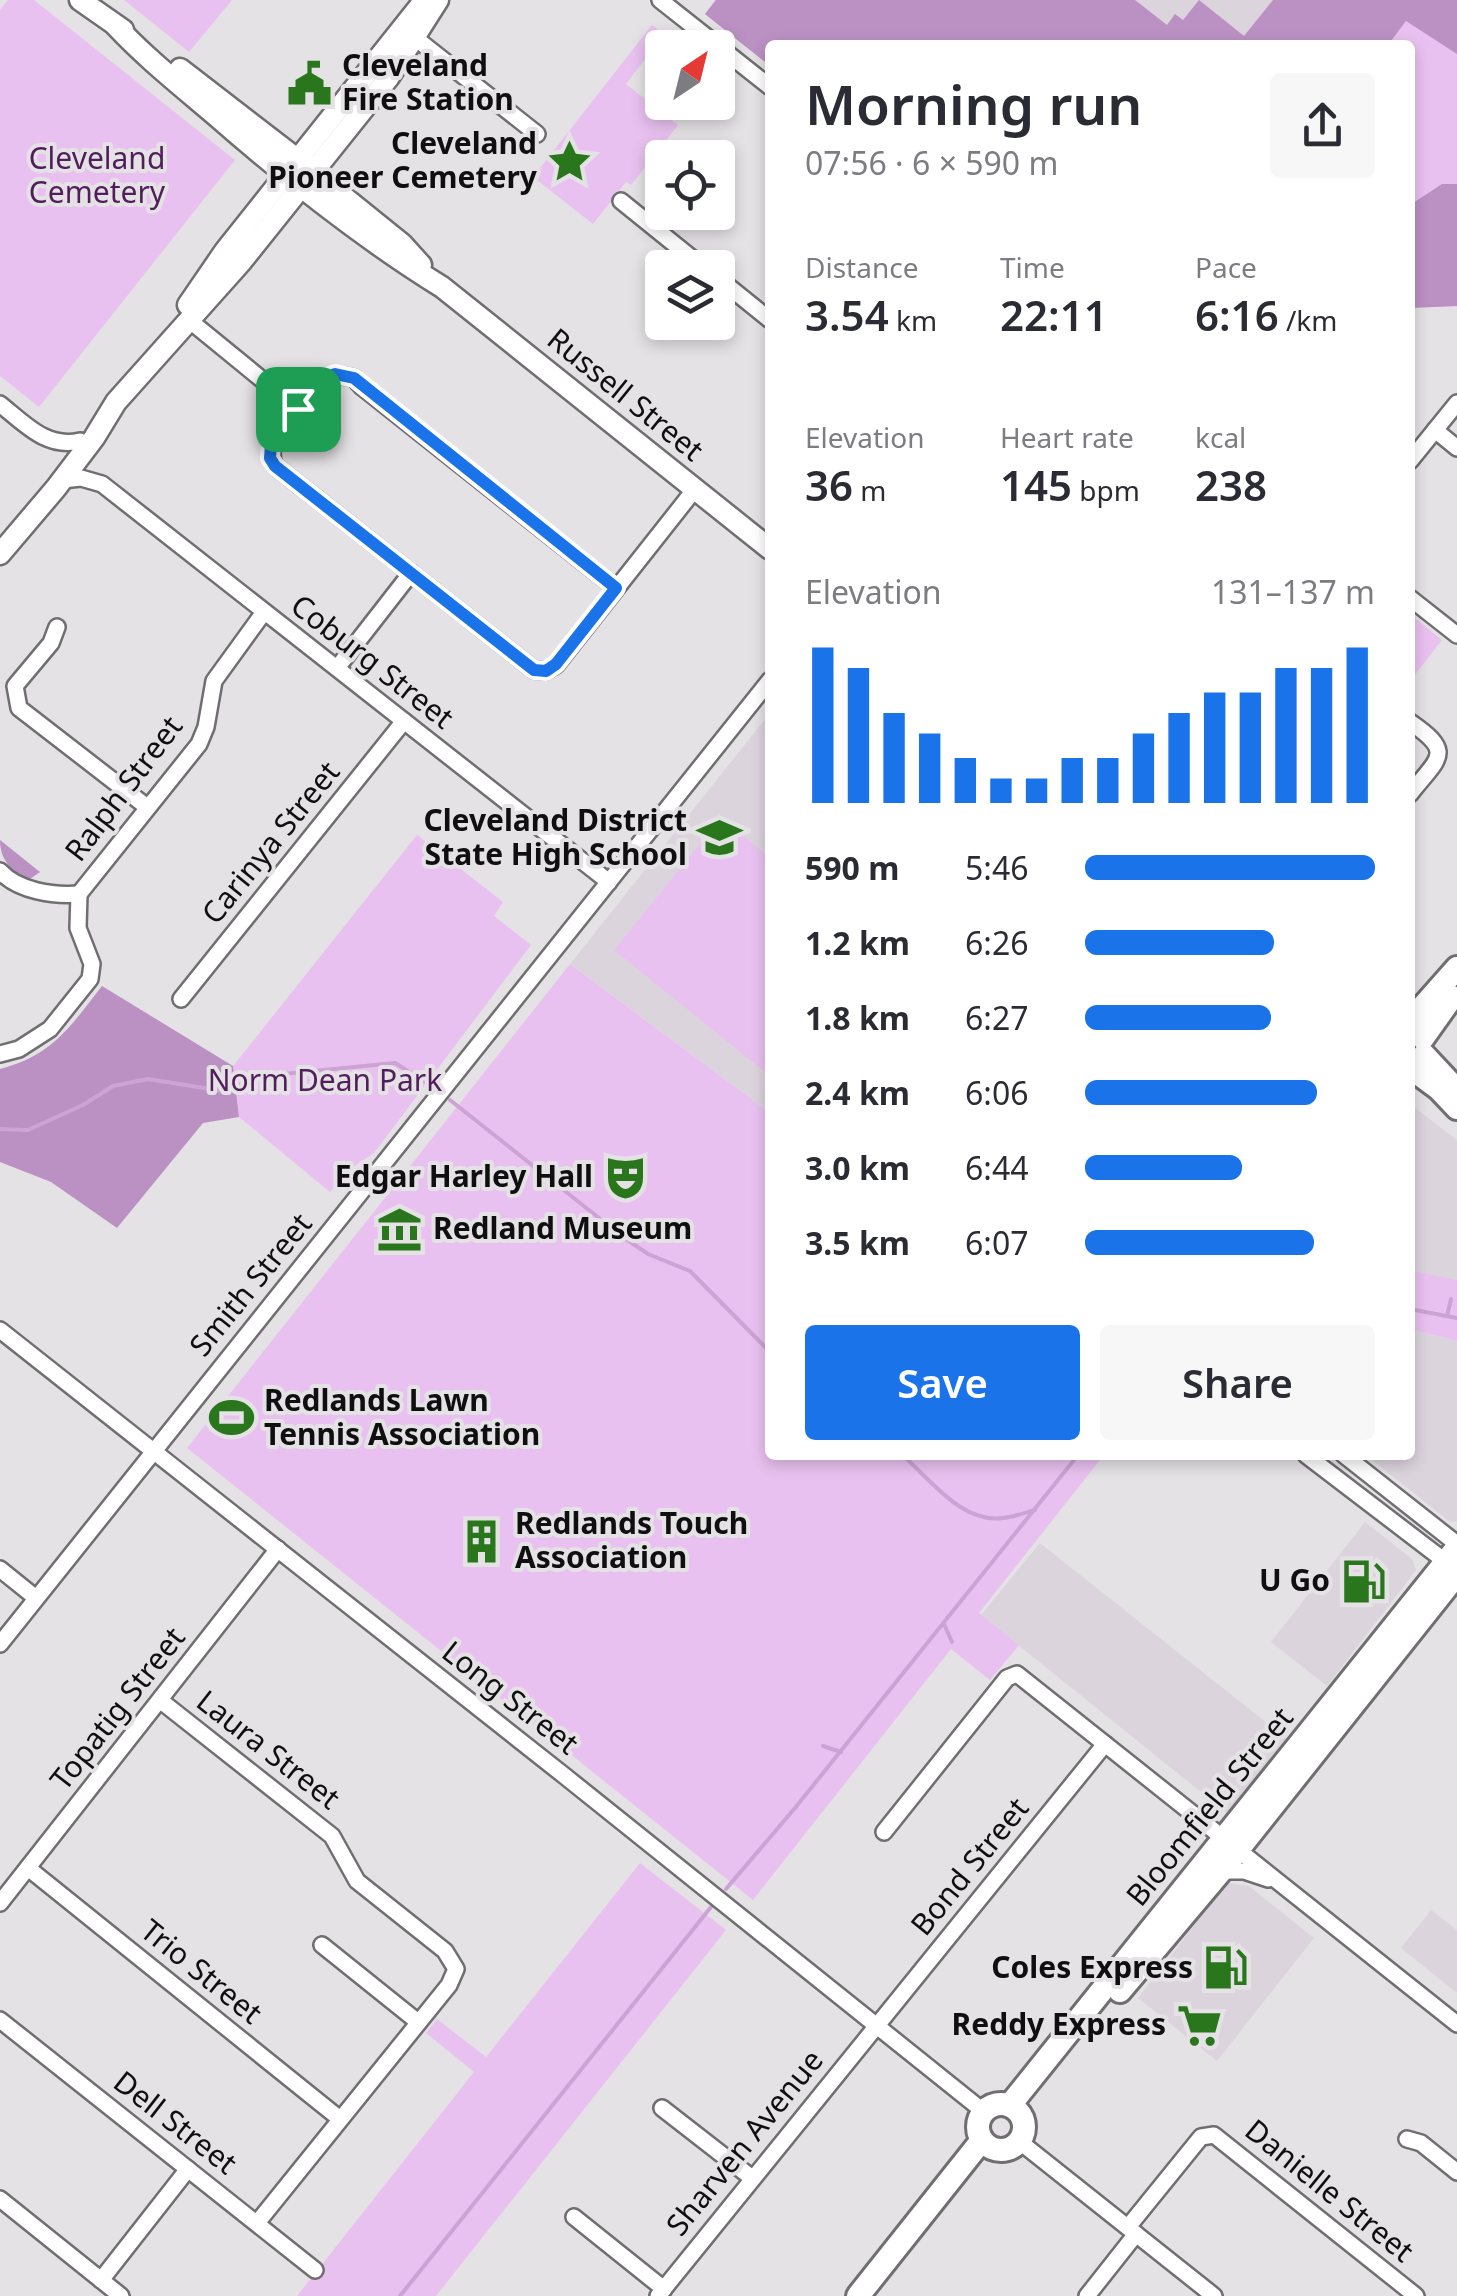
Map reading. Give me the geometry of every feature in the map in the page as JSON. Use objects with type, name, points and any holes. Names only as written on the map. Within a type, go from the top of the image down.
[{"type":"highway","points":[[1415,1047],[1457,968]]},
{"type":"highway","points":[[1415,1047],[1457,991]]},
{"type":"highway","points":[[1415,1047],[1457,1090]]},
{"type":"highway","points":[[1415,1047],[1439,1088],[1457,1108]]},
{"type":"highway","name":"Bloomfield Street","points":[[1015,2110],[1455,1560]]},
{"type":"highway","name":"Bloomfield Street","points":[[1015,2110],[1221,1871],[1231,1844]]},
{"type":"highway","points":[[996,2104],[1015,2110],[1024,2128],[1019,2141],[1007,2149],[987,2145],[977,2126],[983,2111],[996,2104]]},
{"type":"highway","points":[[858,2296],[987,2145]]},
{"type":"highway","points":[[877,2296],[987,2145]]},
{"type":"main road","name":"Russell Street","points":[[80,0],[154,49],[393,257],[442,287],[765,545]]},
{"type":"main road","points":[[150,360],[241,262],[299,174],[426,0]]},
{"type":"main road","points":[[0,554],[150,360],[225,251],[389,77],[438,0]]},
{"type":"street","points":[[660,0],[765,84]]},
{"type":"street","points":[[414,37],[537,134]]},
{"type":"street","points":[[621,201],[682,250]]},
{"type":"street","points":[[735,292],[765,316]]},
{"type":"street","points":[[189,320],[298,409]]},
{"type":"street","points":[[616,588],[354,378],[335,374],[325,378],[271,445],[270,458],[275,466],[534,670],[546,671],[556,664],[616,588],[694,488]]},
{"type":"street","points":[[1415,454],[1457,402]]},
{"type":"street","points":[[0,404],[48,446],[92,466],[102,484]]},
{"type":"street","points":[[1435,430],[1457,448]]},
{"type":"street","points":[[42,438],[58,444],[74,458],[81,478],[102,484]]},
{"type":"street","name":"Coburg Street","points":[[102,484],[609,882]]},
{"type":"street","points":[[336,668],[411,573]]},
{"type":"street","points":[[1415,602],[1457,635]]},
{"type":"street","name":"Ralph Street","points":[[80,894],[198,744],[206,727],[214,681],[264,612]]},
{"type":"street","points":[[57,627],[51,643],[15,686],[19,708],[147,807]]},
{"type":"street","name":"Smith Street","points":[[0,1644],[765,686]]},
{"type":"street","name":"Carinya Street","points":[[181,999],[404,721]]},
{"type":"street","points":[[1415,726],[1437,743],[1439,750],[1438,759],[1415,788]]},
{"type":"street","points":[[0,871],[24,887],[80,894],[78,928],[92,964],[90,979],[50,1029],[19,1049],[0,1054]]},
{"type":"street","name":"Long Street","points":[[0,1330],[983,2111]]},
{"type":"street","points":[[1316,1460],[1455,1560]]},
{"type":"street","points":[[1349,1460],[1455,1560]]},
{"type":"street","name":"Topatig Street","points":[[0,1903],[278,1549]]},
{"type":"street","points":[[0,1569],[36,1598]]},
{"type":"street","points":[[884,1832],[1007,1678],[1017,1674],[1457,2024]]},
{"type":"street","name":"Laura Street","points":[[161,1701],[332,1836],[357,1881],[452,1959],[456,1969],[454,1978],[257,2224]]},
{"type":"street","name":"Bond Street","points":[[876,2025],[1105,1744]]},
{"type":"street","name":"Trio Street","points":[[28,1868],[340,2119]]},
{"type":"street","points":[[1221,1871],[1244,1871],[1281,1884]]},
{"type":"street","points":[[322,1946],[418,2022]]},
{"type":"street","name":"Dell Street","points":[[0,2020],[315,2270]]},
{"type":"street","name":"Sharven Avenue","points":[[661,2292],[876,2025]]},
{"type":"street","points":[[662,2108],[752,2178]]},
{"type":"street","name":"Danielle Street","points":[[1087,2296],[1201,2137],[1214,2135],[1416,2296]]},
{"type":"street","points":[[1407,2139],[1421,2143],[1457,2172]]},
{"type":"street","points":[[1019,2141],[1214,2296]]},
{"type":"street","points":[[101,2280],[188,2169]]},
{"type":"street","points":[[0,2199],[121,2296]]},
{"type":"street","points":[[574,2217],[661,2292]]},
{"type":"shaded area","points":[[716,0],[1135,0],[1167,25],[1175,14],[1183,20],[1199,0],[1244,36],[1273,0],[1457,0],[1457,54],[1406,21],[1392,40],[765,40],[765,62],[735,38],[735,30],[725,30],[705,14]]},
{"type":"shaded area","points":[[1135,0],[1273,0],[1244,37],[1199,1],[1183,20],[1167,25]]},
{"type":"shaded area","points":[[1442,184],[1457,184],[1457,306],[1415,308],[1415,202]]},
{"type":"shaded area","name":"Cleveland District State High School","points":[[765,719],[765,1109],[570,964]]},
{"type":"shaded area","points":[[0,840],[40,872],[27,881],[16,873],[4,859]]},
{"type":"shaded area","points":[[102,986],[233,1066],[239,1117],[203,1123],[117,1228],[51,1182],[0,1162],[0,1069],[34,1056],[59,1038]]},
{"type":"shaded area","points":[[1415,1108],[1457,1140],[1457,1280],[1415,1271]]},
{"type":"shaded area","points":[[1415,1330],[1457,1341],[1457,1521],[1450,1522],[1372,1460],[1415,1460]]},
{"type":"shaded area","points":[[1365,1522],[1412,1559],[1416,1570],[1327,1686],[1271,1642]]},
{"type":"shaded area","points":[[1040,1543],[1287,1739],[1227,1813],[981,1615]]},
{"type":"shaded area","name":"Coles Express","points":[[1227,1883],[1249,1886],[1314,1938],[1217,2061],[1138,1998]]},
{"type":"shaded area","points":[[1431,1910],[1457,1930],[1457,1993],[1401,1948]]},
{"type":"green space","name":"Cleveland Cemetery","points":[[8,0],[34,0],[235,160],[39,407],[0,376],[0,10]]},
{"type":"green space","points":[[124,0],[232,0],[189,52]]},
{"type":"green space","points":[[715,0],[1135,0],[1167,25],[1175,14],[1183,20],[1199,0],[1244,36],[1273,0],[1457,0],[1457,306],[1415,308],[1415,40],[765,40],[765,62],[735,38],[735,30],[725,30],[705,14]]},
{"type":"green space","points":[[645,34],[645,59],[626,84],[645,99],[645,120],[672,120],[678,125],[666,140],[645,140],[645,167],[631,185],[626,182],[593,224],[533,177]]},
{"type":"green space","points":[[1415,618],[1442,640],[1415,675]]},
{"type":"green space","points":[[721,818],[765,854],[765,1072],[614,950]]},
{"type":"green space","name":"Norm Dean Park","points":[[417,835],[503,902],[494,916],[531,945],[374,1153],[330,1192],[239,1117],[233,1066]]},
{"type":"green space","points":[[570,964],[765,1109],[765,1460],[1100,1460],[979,1613],[1019,1645],[990,1680],[951,1649],[753,1900],[187,1448]]},
{"type":"green space","points":[[1415,1271],[1457,1280],[1457,1341],[1415,1330]]},
{"type":"green space","points":[[640,1863],[726,1930],[436,2296],[297,2296],[474,2072],[426,2033],[437,2019],[486,2057]]},
{"type":"waterway","points":[[0,1129],[28,1130],[83,1105],[113,1086],[148,1079],[223,1091],[263,1076],[395,1063],[430,1085]]},
{"type":"waterway","points":[[450,1100],[623,1237],[648,1254],[690,1271],[765,1347]]},
{"type":"waterway","points":[[1447,1316],[1451,1299]]},
{"type":"waterway","points":[[1415,1310],[1457,1318]]},
{"type":"waterway","points":[[907,1460],[947,1497],[973,1514],[1003,1518],[1035,1510]]},
{"type":"waterway","points":[[726,1889],[1074,1460]]},
{"type":"waterway","points":[[944,1624],[952,1642]]},
{"type":"waterway","points":[[823,1746],[841,1752]]},
{"type":"waterway","points":[[400,2296],[711,1907]]},
{"type":"place","name":"Cleveland Fire Station","points":[[309,83]]},
{"type":"place","name":"Cleveland Pioneer Cemetery","points":[[570,161]]},
{"type":"place","name":"Cleveland District State High School","points":[[720,838]]},
{"type":"place","name":"Edgar Harley Hall","points":[[626,1177]]},
{"type":"place","name":"Redland Museum","points":[[400,1229]]},
{"type":"place","name":"Redlands Lawn Tennis Association","points":[[231,1418]]},
{"type":"place","name":"Redlands Touch Association","points":[[482,1541]]},
{"type":"place","name":"U Go","points":[[1363,1581]]},
{"type":"place","name":"Coles Express","points":[[1226,1968]]},
{"type":"place","name":"Reddy Express","points":[[1199,2025]]},
{"type":"route","points":[[335,374],[354,378],[616,588],[556,664],[546,671],[534,670],[275,466],[270,458],[271,445],[298,409],[325,378],[335,374]]}]
